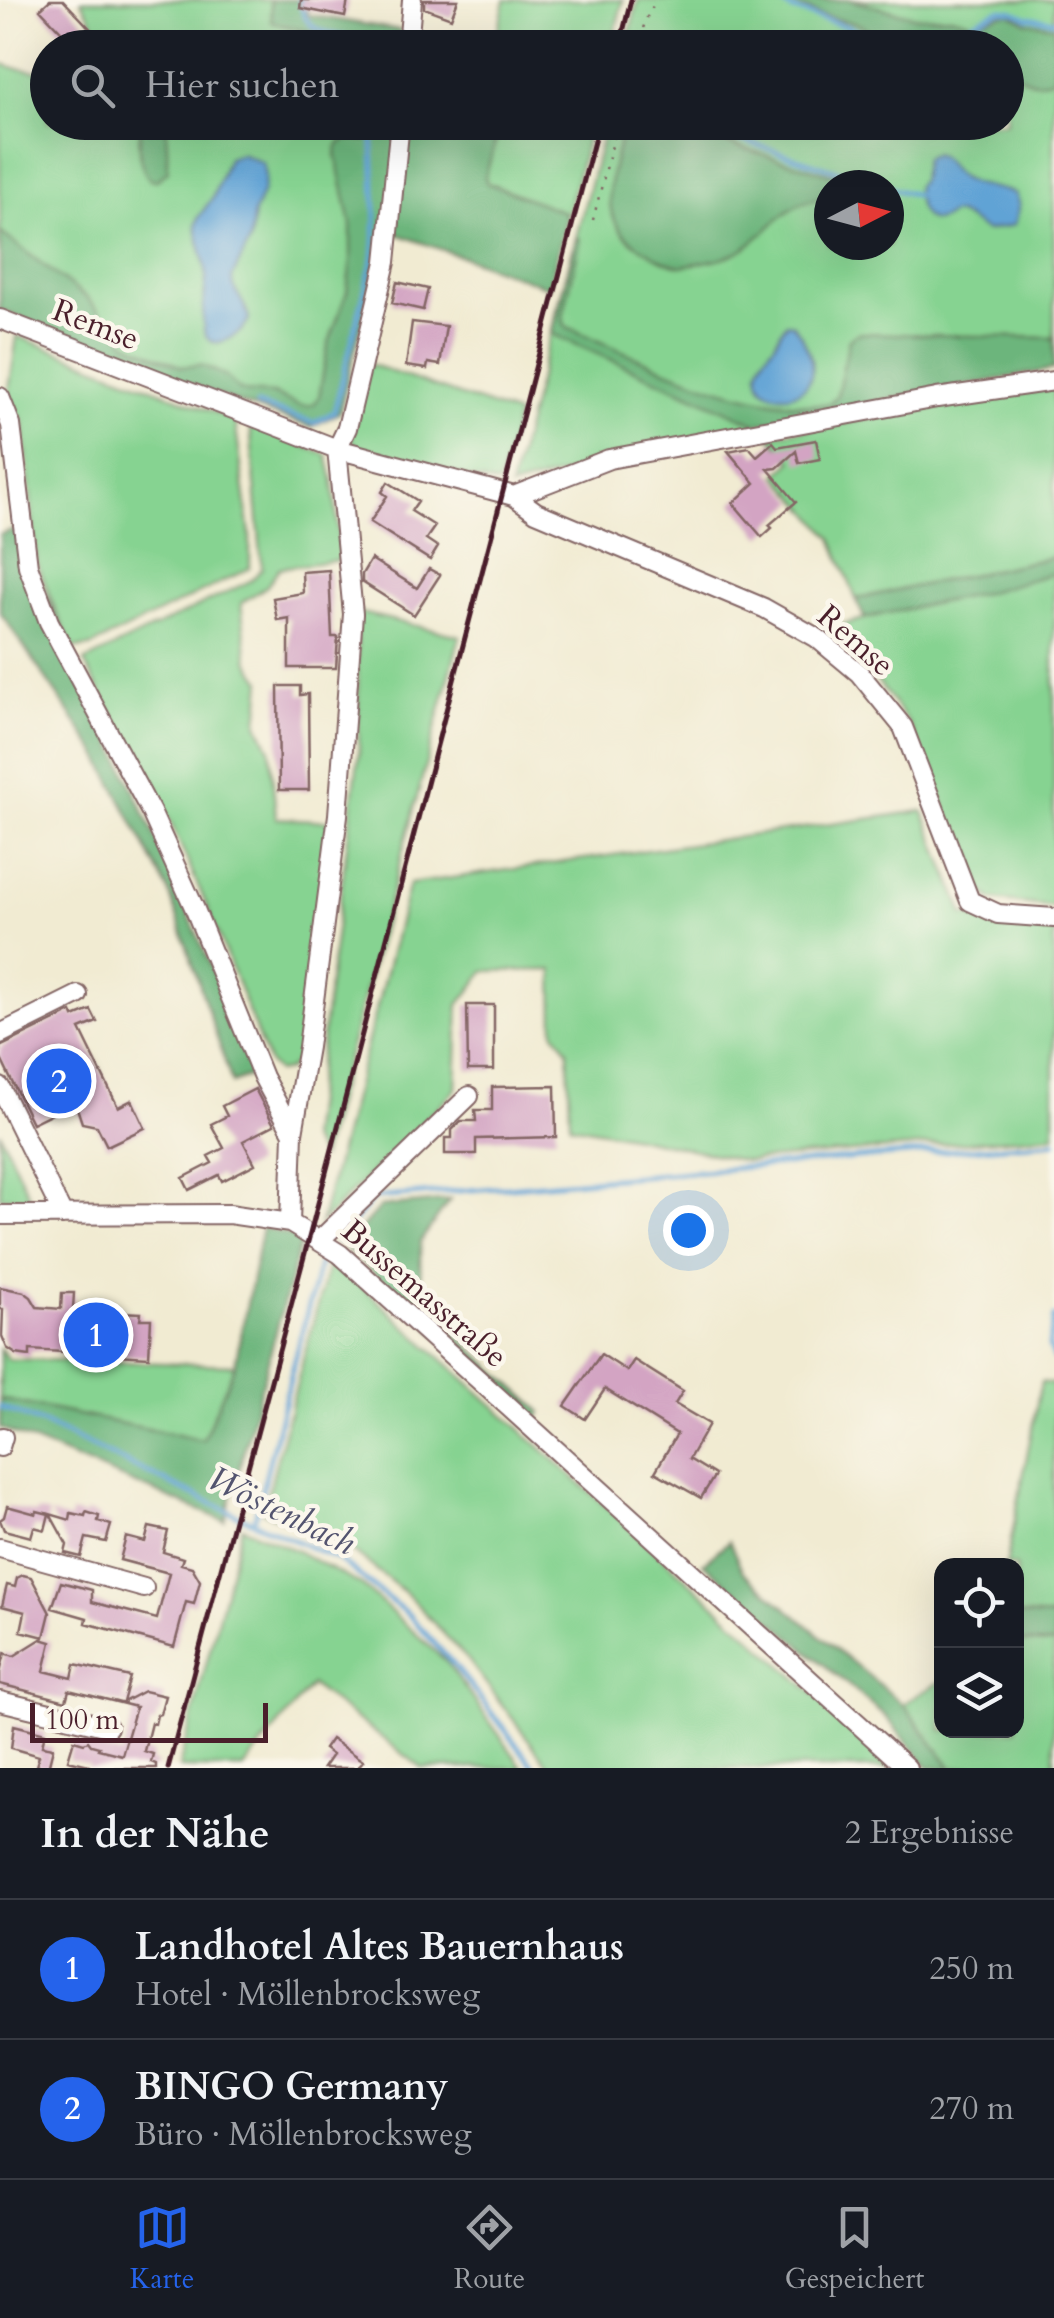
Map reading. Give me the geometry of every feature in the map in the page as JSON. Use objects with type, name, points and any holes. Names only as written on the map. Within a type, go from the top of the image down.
[{"type":"street","points":[[410,30],[412,0]]},
{"type":"street","points":[[293,1134],[338,815],[353,614],[337,450],[347,428],[386,262],[398,140]]},
{"type":"street","name":"Remse","points":[[0,320],[337,450],[514,496],[536,512],[764,608],[817,638],[859,673],[903,728],[970,901],[998,914],[1054,918]]},
{"type":"street","points":[[514,496],[609,459],[937,398],[1054,382]]},
{"type":"street","name":"Bussemasstraße","points":[[0,398],[11,425],[28,566],[49,622],[151,812],[194,906],[263,1077],[293,1134],[290,1222],[340,1254],[907,1768]]},
{"type":"street","points":[[0,1034],[78,995]]},
{"type":"street","points":[[0,1087],[62,1214]]},
{"type":"street","points":[[320,1240],[469,1096]]},
{"type":"street","points":[[0,1215],[229,1214],[290,1222]]},
{"type":"street","points":[[0,1548],[144,1588]]},
{"type":"street","points":[[0,1701],[108,1727]]},
{"type":"path","points":[[643,30],[656,0]]},
{"type":"path","points":[[593,220],[613,140]]},
{"type":"green space","points":[[81,0],[297,0],[300,18],[329,30],[97,30]]},
{"type":"green space","points":[[270,0],[307,0],[308,15],[400,30],[301,30],[272,22]]},
{"type":"green space","points":[[505,0],[623,0],[615,30],[498,30]]},
{"type":"green space","points":[[638,0],[1054,0],[1054,369],[757,424],[510,488],[602,140],[1024,140],[1024,30],[630,30]]},
{"type":"green space","points":[[789,0],[850,0],[917,17],[951,16],[977,23],[1009,13],[1028,22],[1054,26],[1054,77],[1034,82],[1024,78],[1024,30],[868,30]]},
{"type":"green space","points":[[0,63],[30,70],[30,140],[368,140],[331,409],[247,406],[0,310]]},
{"type":"green space","points":[[140,140],[167,140],[168,171],[157,180],[150,180],[146,173]]},
{"type":"green space","points":[[471,140],[587,140],[564,226],[460,185]]},
{"type":"green space","points":[[496,140],[485,177],[487,183],[564,212],[567,217],[549,287],[385,232],[339,413],[311,427],[0,310],[0,232],[88,299],[126,342],[182,367],[201,365],[225,375],[246,392],[273,394],[298,405],[314,404],[319,397],[328,345],[347,292],[351,260],[351,224],[336,154],[343,141]]},
{"type":"green space","points":[[620,140],[719,140],[816,170],[814,200],[781,216],[736,253],[682,266],[654,255],[628,238],[611,210],[609,193]]},
{"type":"green space","points":[[577,237],[580,243],[563,316],[567,327],[662,368],[728,391],[795,404],[829,404],[837,396],[849,339],[858,333],[1054,338],[1054,369],[757,424],[552,334]]},
{"type":"green space","points":[[17,336],[235,420],[250,535],[250,568],[90,647],[74,648],[37,563],[23,421],[8,396]]},
{"type":"green space","points":[[369,364],[517,415],[498,485],[356,449],[351,436]]},
{"type":"green space","points":[[1054,388],[1054,557],[856,599],[832,538],[777,475],[792,461],[769,435]]},
{"type":"green space","points":[[250,425],[327,455],[341,560],[279,568],[267,586],[241,603],[248,661],[262,681],[258,724],[270,749],[276,818],[331,821],[299,1057],[288,1070],[277,1072],[268,1062],[170,821],[84,662],[252,580],[262,568]]},
{"type":"green space","points":[[16,529],[160,847],[256,1073],[232,1083],[169,892],[97,753],[0,612],[0,534]]},
{"type":"green space","points":[[1054,557],[1054,573],[984,593],[864,618],[856,599]]},
{"type":"green space","points":[[1054,573],[1054,907],[992,900],[971,881],[909,724],[864,663],[823,630]]},
{"type":"green space","points":[[357,612],[460,636],[321,1157],[309,1139],[359,752]]},
{"type":"green space","points":[[923,811],[964,915],[1054,924],[1054,1135],[745,1161],[570,1125],[568,1050],[554,1031],[553,970],[485,971],[459,1005],[456,1089],[320,1224],[409,884]]},
{"type":"green space","points":[[0,1132],[30,1198],[0,1197]]},
{"type":"green space","points":[[450,1200],[420,1242],[421,1303],[542,1412],[533,1425],[345,1247],[380,1207]]},
{"type":"green space","points":[[262,1227],[301,1239],[225,1521],[0,1428],[0,1399],[203,1440],[235,1365]]},
{"type":"green space","points":[[330,1258],[893,1765],[550,1768],[469,1661],[407,1594],[344,1544],[263,1512]]},
{"type":"green space","points":[[0,1349],[8,1359],[235,1365],[203,1441],[0,1399]]},
{"type":"green space","points":[[1041,1382],[1054,1384],[1054,1617],[1024,1615],[1024,1558],[1008,1558]]},
{"type":"green space","points":[[242,1527],[363,1586],[446,1661],[523,1768],[422,1768],[311,1685],[244,1768],[179,1768]]},
{"type":"green space","points":[[729,1541],[743,1572],[903,1704],[952,1768],[929,1768],[885,1716],[703,1563]]},
{"type":"green space","points":[[1024,1615],[1054,1617],[1054,1644],[1024,1642]]},
{"type":"green space","points":[[1024,1642],[1054,1644],[1054,1768],[952,1768],[903,1704],[934,1685],[934,1738],[1024,1738]]},
{"type":"water","points":[[241,154],[263,163],[265,177],[250,241],[232,278],[249,319],[237,334],[215,342],[208,339],[204,330],[206,272],[196,225],[213,197],[228,158]]},
{"type":"water","points":[[933,154],[942,157],[963,179],[1015,194],[1019,205],[1014,225],[986,231],[957,214],[935,221],[925,216],[916,186],[921,180],[924,158]]},
{"type":"water","points":[[787,323],[793,324],[808,349],[812,369],[808,383],[798,392],[774,394],[764,388],[759,373],[763,359]]},
{"type":"building","points":[[50,0],[63,0],[91,30],[60,30],[40,9]]},
{"type":"building","points":[[301,0],[348,0],[345,17],[300,8]]},
{"type":"building","points":[[424,0],[458,0],[451,18],[424,8]]},
{"type":"building","points":[[397,282],[428,289],[423,310],[392,303]]},
{"type":"building","points":[[412,322],[446,326],[440,365],[428,363],[427,369],[406,366]]},
{"type":"building","points":[[816,440],[820,459],[799,463],[796,451],[777,468],[768,469],[796,502],[769,525],[772,528],[762,537],[733,503],[755,483],[728,451],[749,447],[757,456],[773,442],[777,447]]},
{"type":"building","points":[[388,482],[418,501],[411,511],[435,526],[426,539],[438,547],[430,560],[370,522],[387,496],[382,492]]},
{"type":"building","points":[[371,559],[417,588],[429,569],[440,575],[414,615],[362,582]]},
{"type":"building","points":[[329,570],[332,637],[338,637],[336,668],[289,668],[289,618],[277,620],[273,598],[303,593],[302,572]]},
{"type":"building","points":[[278,686],[300,686],[300,695],[308,694],[309,790],[279,790]]},
{"type":"building","points":[[467,1005],[494,1005],[494,1070],[468,1070]]},
{"type":"building","points":[[91,1010],[97,1022],[80,1029],[118,1107],[132,1100],[145,1128],[107,1146],[97,1126],[82,1123],[75,1102],[32,1123],[0,1057],[0,1047],[72,1012],[74,1017]]},
{"type":"building","points":[[555,1086],[556,1137],[476,1139],[476,1154],[445,1154],[445,1138],[452,1138],[452,1130],[461,1121],[476,1121],[475,1110],[492,1110],[492,1087]]},
{"type":"building","points":[[255,1089],[274,1125],[243,1141],[255,1164],[222,1181],[219,1175],[189,1190],[183,1178],[212,1163],[208,1156],[224,1148],[211,1124],[227,1116],[222,1106]]},
{"type":"building","points":[[0,1287],[24,1292],[37,1307],[61,1309],[62,1293],[74,1293],[73,1309],[80,1310],[80,1316],[119,1318],[119,1312],[141,1313],[140,1319],[151,1319],[149,1357],[30,1350],[30,1356],[16,1354],[7,1348],[2,1336]]},
{"type":"building","points":[[601,1354],[627,1371],[634,1360],[683,1391],[675,1404],[709,1424],[689,1459],[715,1475],[701,1498],[655,1472],[677,1434],[605,1389],[585,1419],[565,1406]]},
{"type":"building","points":[[7,1506],[49,1514],[45,1530],[34,1527],[31,1537],[4,1530],[0,1520]]},
{"type":"building","points":[[86,1512],[111,1525],[106,1542],[86,1538],[81,1557],[65,1553],[67,1545],[50,1514],[70,1520],[71,1513],[85,1516]]},
{"type":"building","points":[[149,1527],[168,1531],[163,1552],[183,1558],[181,1564],[192,1567],[200,1581],[194,1604],[186,1602],[174,1647],[86,1623],[87,1618],[52,1608],[61,1582],[92,1590],[92,1602],[157,1619],[169,1573],[120,1560],[126,1537],[145,1542]]},
{"type":"building","points":[[31,1577],[50,1613],[44,1637],[21,1631],[25,1612],[2,1606],[7,1585],[15,1587],[17,1578]]},
{"type":"building","points":[[41,1639],[51,1642],[44,1671],[72,1678],[75,1664],[130,1677],[123,1702],[144,1691],[165,1696],[155,1724],[151,1723],[144,1751],[153,1754],[151,1762],[156,1768],[89,1768],[68,1760],[74,1740],[88,1741],[98,1749],[122,1755],[136,1707],[69,1690],[66,1701],[0,1684],[5,1653],[14,1656]]},
{"type":"building","points":[[14,1725],[45,1733],[42,1746],[53,1748],[48,1768],[36,1766],[39,1756],[11,1748]]},
{"type":"building","points":[[331,1739],[363,1761],[357,1768],[323,1768],[332,1755],[324,1749]]},
{"type":"waterway","points":[[300,0],[307,20],[320,30]]},
{"type":"waterway","points":[[775,0],[855,30]]},
{"type":"waterway","points":[[966,30],[972,23],[999,10],[1054,21]]},
{"type":"waterway","points":[[257,405],[314,423],[334,412],[373,258],[376,219],[373,140]]},
{"type":"waterway","points":[[741,140],[834,170]]},
{"type":"waterway","points":[[904,192],[916,195]]},
{"type":"waterway","points":[[338,1242],[373,1198],[1054,1142]]},
{"type":"waterway","points":[[254,1521],[319,1265]]},
{"type":"waterway","points":[[1054,1317],[1049,1346],[1054,1359]]},
{"type":"waterway","name":"Wöstenbach","points":[[0,1407],[341,1561],[410,1616],[535,1768]]},
{"type":"railway","points":[[624,30],[631,0]]},
{"type":"railway","points":[[168,1768],[594,140]]},
{"type":"place","name":"BINGO Germany","points":[[59,1081]]},
{"type":"place","name":"Landhotel Altes Bauernhaus","points":[[96,1335]]}]
